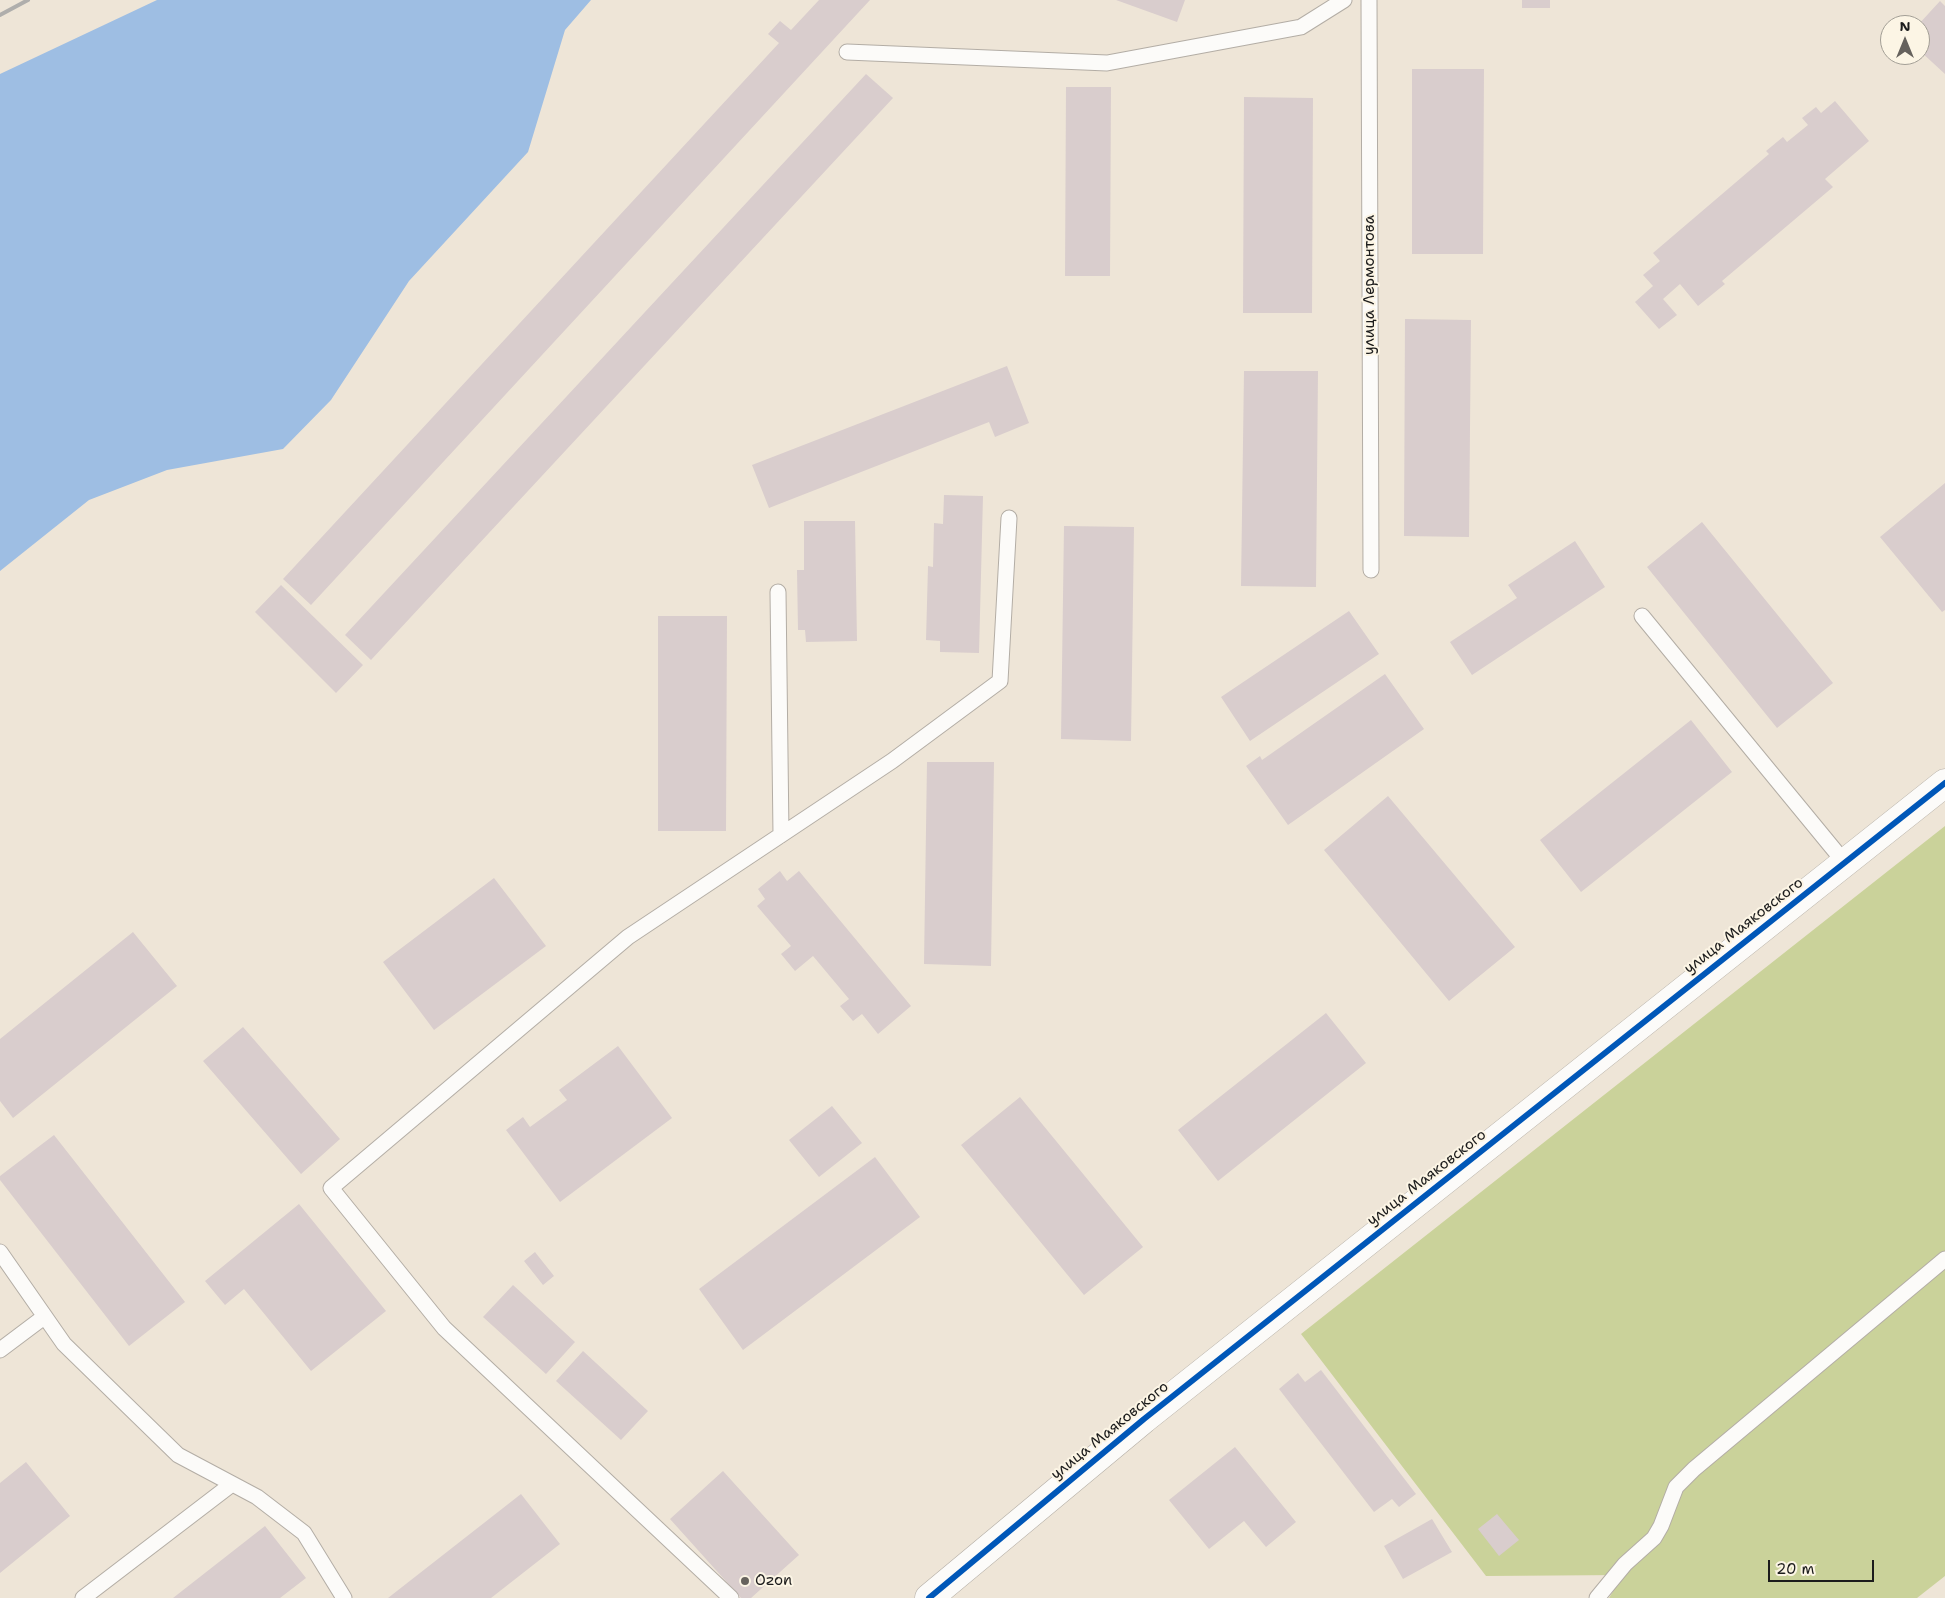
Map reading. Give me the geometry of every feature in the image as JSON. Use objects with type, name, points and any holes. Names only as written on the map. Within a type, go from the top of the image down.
[{"type":"street","name":"улица Маяковского","points":[[929,1598],[1144,1419],[1945,783]]},
{"type":"lane","points":[[847,52],[1107,63],[1301,27],[1344,0]]},
{"type":"lane","name":"улица Лермонтова","points":[[1370,0],[1371,570]]},
{"type":"lane","points":[[731,1598],[444,1328],[331,1188],[628,937],[892,761],[1000,681],[1009,518]]},
{"type":"lane","points":[[778,592],[781,835]]},
{"type":"lane","points":[[1642,616],[1845,863]]},
{"type":"lane","points":[[0,1252],[64,1344],[178,1455],[257,1497],[304,1533],[344,1598]]},
{"type":"lane","points":[[1597,1598],[1625,1564],[1654,1538],[1661,1526],[1676,1487],[1694,1469],[1945,1259]]},
{"type":"lane","points":[[0,1350],[44,1316]]},
{"type":"lane","points":[[83,1598],[232,1484]]},
{"type":"green space","points":[[1945,826],[1945,1576],[1917,1598],[1609,1598],[1623,1575],[1486,1576],[1301,1334]]},
{"type":"water","points":[[157,0],[591,0],[565,30],[528,152],[409,281],[331,400],[283,449],[167,470],[89,500],[0,571],[0,74]]},
{"type":"building","points":[[819,0],[870,0],[311,605],[283,579],[779,43],[768,34],[780,21],[791,30]]},
{"type":"building","points":[[1116,0],[1185,0],[1177,22]]},
{"type":"building","points":[[1522,0],[1550,0],[1550,8],[1522,8]]},
{"type":"building","points":[[1940,1],[1945,6],[1945,74],[1930,60],[1930,15],[1927,15]]},
{"type":"building","points":[[1412,69],[1484,69],[1483,254],[1412,254]]},
{"type":"building","points":[[866,74],[893,98],[371,660],[345,635]]},
{"type":"building","points":[[1066,87],[1111,87],[1110,276],[1065,276]]},
{"type":"building","points":[[1244,97],[1313,98],[1312,313],[1243,313]]},
{"type":"building","points":[[1835,101],[1869,141],[1825,179],[1833,187],[1722,281],[1725,284],[1698,306],[1680,284],[1663,299],[1677,315],[1659,329],[1635,302],[1653,286],[1643,275],[1660,261],[1653,253],[1769,154],[1766,151],[1783,137],[1787,142],[1808,125],[1802,118],[1816,107],[1821,113]]},
{"type":"building","points":[[1405,319],[1471,320],[1469,537],[1404,536]]},
{"type":"building","points":[[1007,366],[1029,423],[995,437],[989,422],[769,508],[752,465]]},
{"type":"building","points":[[1244,371],[1318,371],[1316,587],[1241,586]]},
{"type":"building","points":[[1945,483],[1945,610],[1942,612],[1880,537]]},
{"type":"building","points":[[944,495],[983,496],[979,653],[940,652],[940,641],[926,640],[928,566],[933,567],[934,523],[943,524]]},
{"type":"building","points":[[804,521],[855,521],[857,641],[806,642],[805,630],[798,630],[797,570],[804,570]]},
{"type":"building","points":[[1702,522],[1833,683],[1777,728],[1647,567]]},
{"type":"building","points":[[1064,526],[1134,527],[1131,741],[1061,739]]},
{"type":"building","points":[[1575,541],[1605,587],[1472,675],[1450,642],[1517,598],[1508,585]]},
{"type":"building","points":[[281,585],[363,665],[336,693],[255,612]]},
{"type":"building","points":[[1349,611],[1379,654],[1250,741],[1221,697]]},
{"type":"building","points":[[658,616],[727,616],[726,831],[658,831]]},
{"type":"building","points":[[1385,674],[1424,729],[1288,825],[1246,766],[1260,756],[1262,760]]},
{"type":"building","points":[[1691,720],[1732,772],[1581,892],[1540,840]]},
{"type":"building","points":[[927,762],[994,762],[991,966],[924,964]]},
{"type":"building","points":[[1388,796],[1515,947],[1449,1001],[1324,850]]},
{"type":"building","points":[[780,871],[787,881],[799,871],[911,1006],[878,1034],[862,1014],[853,1021],[840,1006],[849,999],[813,956],[795,971],[781,954],[791,946],[757,906],[765,899],[758,889]]},
{"type":"building","points":[[494,878],[546,946],[434,1030],[383,962]]},
{"type":"building","points":[[133,932],[177,986],[13,1118],[0,1101],[0,1039]]},
{"type":"building","points":[[1326,1013],[1366,1063],[1218,1181],[1178,1130]]},
{"type":"building","points":[[243,1027],[340,1139],[301,1174],[203,1061]]},
{"type":"building","points":[[618,1046],[672,1118],[560,1202],[506,1130],[523,1117],[530,1127],[567,1100],[559,1090]]},
{"type":"building","points":[[1020,1097],[1143,1247],[1084,1295],[961,1145]]},
{"type":"building","points":[[832,1106],[862,1143],[819,1177],[789,1140]]},
{"type":"building","points":[[54,1135],[185,1302],[129,1346],[0,1180],[0,1176]]},
{"type":"building","points":[[875,1157],[920,1217],[743,1350],[699,1289]]},
{"type":"building","points":[[299,1204],[386,1311],[311,1371],[244,1289],[225,1305],[205,1281]]},
{"type":"building","points":[[535,1252],[554,1276],[543,1285],[524,1261]]},
{"type":"building","points":[[513,1285],[575,1342],[546,1374],[483,1317]]},
{"type":"building","points":[[583,1351],[648,1411],[621,1440],[556,1381]]},
{"type":"building","points":[[1321,1370],[1416,1494],[1399,1507],[1392,1499],[1374,1512],[1279,1389],[1298,1373],[1305,1382]]},
{"type":"building","points":[[1235,1447],[1296,1522],[1266,1547],[1244,1521],[1209,1549],[1169,1500]]},
{"type":"building","points":[[26,1462],[70,1516],[0,1573],[0,1483]]},
{"type":"building","points":[[723,1471],[799,1555],[751,1598],[741,1598],[670,1519]]},
{"type":"building","points":[[521,1494],[560,1544],[491,1598],[388,1598]]},
{"type":"building","points":[[1497,1514],[1519,1540],[1499,1556],[1478,1529]]},
{"type":"building","points":[[1432,1519],[1452,1552],[1403,1579],[1384,1546]]},
{"type":"building","points":[[265,1526],[306,1578],[280,1598],[173,1598]]},
{"type":"railway","points":[[0,15],[28,0]]},
{"type":"cycle path","points":[[929,1598],[1144,1419],[1945,783]]},
{"type":"place","name":"Ozon","points":[[745,1581]]}]
